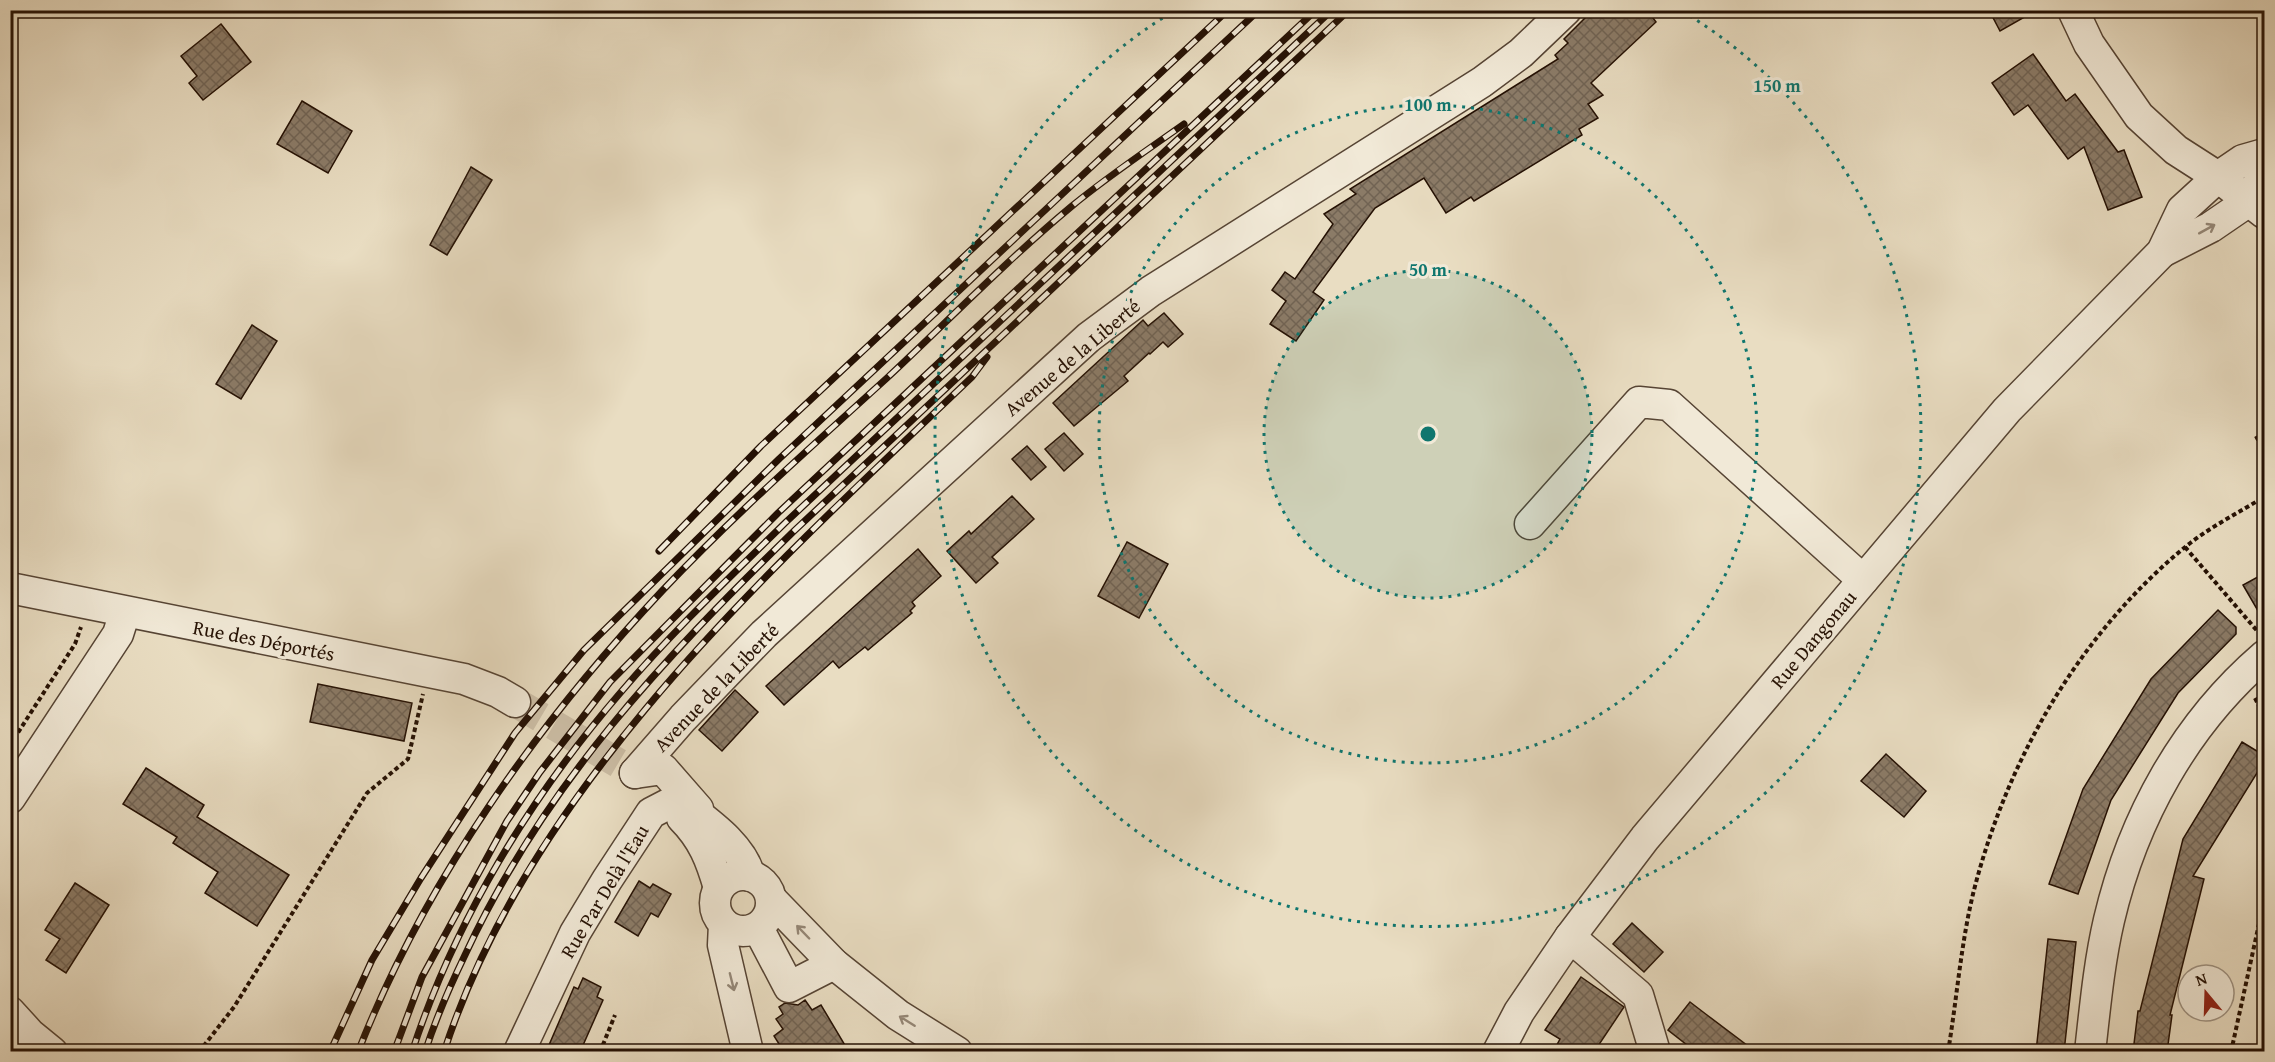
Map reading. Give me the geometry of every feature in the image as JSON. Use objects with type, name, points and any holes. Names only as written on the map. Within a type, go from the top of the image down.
[{"type":"street","name":"Avenue de la Liberté","points":[[635,773],[682,718],[764,634],[1089,337],[1151,291],[1482,82],[1521,53],[1566,10]]},
{"type":"street","points":[[2073,10],[2089,44],[2139,116],[2176,150],[2218,177],[2257,207],[2265,172]]},
{"type":"street","name":"Rue Dangonau","points":[[2162,252],[2182,210],[2218,177],[2243,160],[2265,154]]},
{"type":"street","name":"Rue Dangonau","points":[[1498,1052],[1519,1012],[1570,937],[1645,838],[2007,410],[2162,252],[2257,207]]},
{"type":"street","points":[[1530,524],[1638,402],[1669,405],[1863,580]]},
{"type":"street","name":"Rue des Déportés","points":[[10,588],[464,679],[498,692],[514,702]]},
{"type":"street","points":[[10,798],[118,634],[125,612]]},
{"type":"street","points":[[2090,1052],[2108,921],[2122,871],[2152,800],[2178,754],[2212,707],[2265,656]]},
{"type":"street","points":[[635,773],[663,769],[746,860],[750,876]]},
{"type":"street","points":[[635,773],[667,802],[698,835],[707,849],[719,888],[715,907],[724,924],[723,945],[748,1052]]},
{"type":"street","points":[[667,802],[678,799],[720,834]]},
{"type":"street","name":"Rue Par Delà l'Eau","points":[[519,1052],[575,933],[651,813],[667,802]]},
{"type":"street","points":[[719,888],[736,876],[750,876],[763,883],[772,900],[834,964],[898,1015],[957,1052]]},
{"type":"street","points":[[724,924],[742,932],[758,928],[770,913],[772,900]]},
{"type":"street","points":[[758,928],[789,987],[834,964]]},
{"type":"street","points":[[1570,937],[1638,995],[1655,1052]]},
{"type":"street","points":[[10,1012],[30,1034],[52,1052]]},
{"type":"path","points":[[2256,436],[2265,451]]},
{"type":"path","points":[[1948,1052],[1974,891],[2002,807],[2031,737],[2097,634],[2148,580],[2185,547],[2265,497]]},
{"type":"path","points":[[2185,547],[2265,639]]},
{"type":"path","points":[[10,745],[75,644],[89,604]]},
{"type":"path","points":[[199,1052],[234,1007],[367,793],[408,759],[428,673]]},
{"type":"path","points":[[2231,1052],[2265,901]]},
{"type":"path","points":[[600,1052],[615,1015]]},
{"type":"building","points":[[1593,10],[1647,10],[1656,22],[1591,83],[1603,95],[1588,104],[1598,118],[1579,129],[1582,135],[1474,201],[1471,197],[1446,213],[1424,178],[1375,208],[1313,292],[1324,300],[1296,341],[1270,324],[1286,301],[1272,290],[1285,272],[1295,279],[1333,224],[1324,214],[1356,194],[1350,189],[1558,59],[1555,55],[1568,43],[1564,39]]},
{"type":"building","points":[[1989,10],[2037,10],[2000,31]]},
{"type":"building","points":[[221,24],[251,62],[203,100],[189,83],[197,76],[181,56]]},
{"type":"building","points":[[2033,54],[2066,101],[2075,94],[2118,152],[2124,150],[2142,197],[2108,210],[2084,147],[2068,159],[2028,105],[2014,115],[1992,83]]},
{"type":"building","points":[[302,101],[352,131],[328,173],[277,144]]},
{"type":"building","points":[[471,167],[492,180],[447,255],[430,245]]},
{"type":"building","points":[[1164,313],[1183,334],[1168,347],[1163,342],[1149,353],[1124,376],[1128,381],[1074,426],[1053,403],[1143,320],[1148,326]]},
{"type":"building","points":[[252,325],[277,341],[241,399],[216,384]]},
{"type":"building","points":[[1064,433],[1083,454],[1064,471],[1045,449]]},
{"type":"building","points":[[1027,446],[1046,467],[1031,480],[1012,459]]},
{"type":"building","points":[[1012,496],[1034,519],[992,557],[998,563],[976,583],[947,551],[969,531],[971,534]]},
{"type":"building","points":[[1127,542],[1168,564],[1139,618],[1098,596]]},
{"type":"building","points":[[918,549],[941,576],[912,602],[915,606],[910,611],[912,613],[868,650],[865,647],[839,668],[833,661],[784,705],[766,686]]},
{"type":"building","points":[[2265,573],[2265,623],[2243,585]]},
{"type":"building","points":[[2218,610],[2236,627],[2236,634],[2178,693],[2111,800],[2078,894],[2049,884],[2083,789],[2151,679]]},
{"type":"building","points":[[318,684],[412,703],[404,741],[310,722]]},
{"type":"building","points":[[735,690],[758,712],[722,751],[699,730]]},
{"type":"building","points":[[2242,742],[2265,756],[2265,760],[2193,876],[2204,879],[2183,963],[2176,963],[2176,991],[2170,1015],[2172,1015],[2167,1052],[2133,1052],[2138,1011],[2140,1011],[2183,839]]},
{"type":"building","points":[[1886,754],[1926,791],[1904,817],[1861,781]]},
{"type":"building","points":[[146,768],[204,805],[197,817],[289,875],[257,926],[205,893],[218,872],[173,843],[177,837],[123,804]]},
{"type":"building","points":[[639,881],[650,888],[653,884],[671,894],[658,917],[651,913],[638,936],[615,922]]},
{"type":"building","points":[[75,883],[109,905],[66,973],[46,960],[60,939],[45,930]]},
{"type":"building","points":[[1632,923],[1663,952],[1644,972],[1613,944]]},
{"type":"building","points":[[2048,939],[2076,942],[2064,1052],[2036,1052]]},
{"type":"building","points":[[1581,977],[1624,1007],[1594,1052],[1553,1052],[1560,1039],[1545,1030]]},
{"type":"building","points":[[583,978],[601,987],[597,997],[603,1000],[580,1052],[546,1052],[574,987],[578,989]]},
{"type":"building","points":[[805,1000],[812,1010],[821,1005],[849,1052],[784,1052],[774,1036],[783,1029],[776,1019],[783,1014],[779,1007],[785,1003],[798,1005]]},
{"type":"building","points":[[1690,1002],[1756,1052],[1696,1052],[1668,1030]]},
{"type":"tunnel","points":[[515,702],[635,773]]},
{"type":"railway","points":[[659,551],[761,446],[1228,10]]},
{"type":"railway","points":[[330,1052],[372,960],[421,878],[515,733],[584,650],[779,459],[1259,10]]},
{"type":"railway","points":[[394,1052],[422,977],[507,821],[540,772],[610,682],[778,513],[1316,10]]},
{"type":"railway","points":[[412,1052],[450,955],[499,862],[556,774],[640,670],[786,522],[1332,10]]},
{"type":"railway","points":[[425,1052],[443,1002],[465,955],[496,893],[531,835],[569,780],[653,677],[745,579],[794,531],[1349,10]]},
{"type":"railway","points":[[358,1052],[385,989],[416,927],[488,807],[571,695],[616,642],[716,536],[1024,248],[1085,195],[1184,124]]},
{"type":"railway","points":[[444,1052],[483,954],[535,860],[597,770],[666,685],[741,603],[818,525],[972,377],[987,357]]}]
